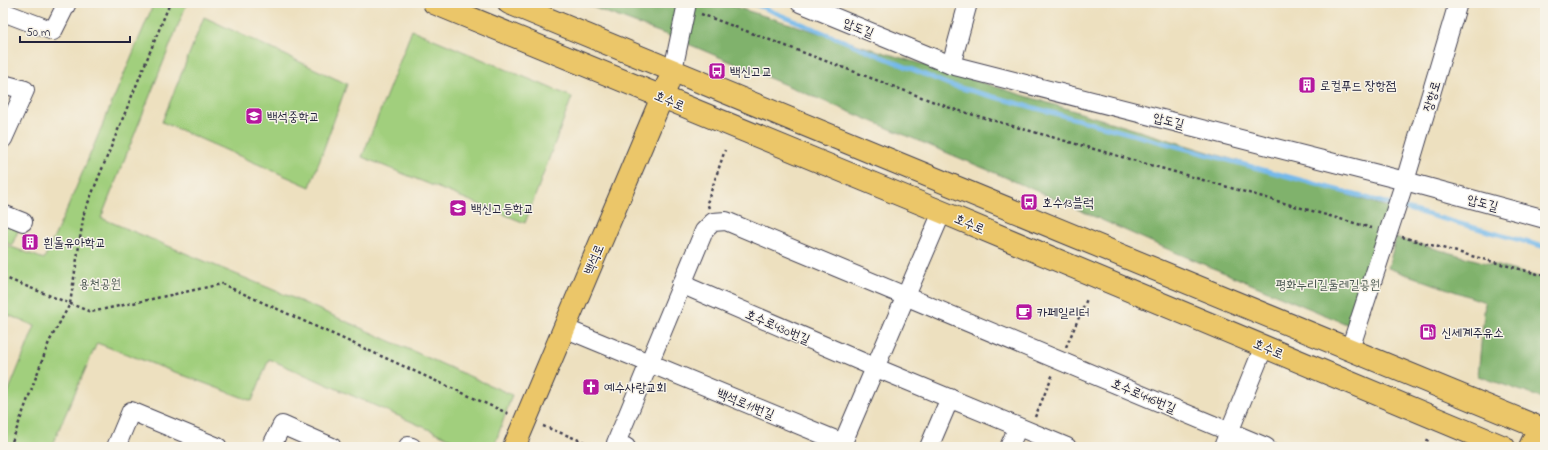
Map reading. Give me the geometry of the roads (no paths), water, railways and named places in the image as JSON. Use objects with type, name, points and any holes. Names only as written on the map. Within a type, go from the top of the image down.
[{"type":"main road","name":"호수로","points":[[434,3],[942,212],[1504,447]]},
{"type":"main road","points":[[509,3],[1350,350],[1538,435]]},
{"type":"main road","name":"백석로","points":[[514,447],[673,70]]},
{"type":"street","points":[[15,11],[53,31],[67,3]]},
{"type":"street","name":"압도길","points":[[800,3],[951,65],[1404,184],[1545,219]]},
{"type":"street","points":[[951,65],[968,3]]},
{"type":"street","name":"장항로","points":[[1350,350],[1404,184],[1458,3]]},
{"type":"street","points":[[673,70],[686,6]]},
{"type":"street","points":[[3,84],[25,90],[3,138]]},
{"type":"street","points":[[842,445],[942,212]]},
{"type":"street","points":[[3,214],[23,222]]},
{"type":"street","points":[[621,445],[649,363],[681,284],[704,231],[713,222],[726,221],[906,296]]},
{"type":"street","name":"호수로430번길","points":[[681,284],[874,368],[950,398],[1025,425]]},
{"type":"street","name":"호수로446번길","points":[[906,296],[1059,360],[1226,439],[1266,447]]},
{"type":"street","name":"백석로11번길","points":[[564,328],[842,445]]},
{"type":"street","points":[[1226,439],[1264,346]]},
{"type":"street","points":[[929,447],[950,398]]},
{"type":"street","points":[[116,447],[131,411],[213,446]]},
{"type":"street","points":[[271,447],[282,425],[332,447]]},
{"type":"street","points":[[1009,447],[1025,425],[1067,447]]},
{"type":"street","points":[[408,447],[412,447]]},
{"type":"waterway","points":[[752,3],[950,85],[1393,205]]},
{"type":"waterway","points":[[1400,207],[1545,247]]},
{"type":"place","name":"백신고교","points":[[717,71]]},
{"type":"place","name":"로컬푸드 장항점","points":[[1307,85]]},
{"type":"place","name":"백석중학교","points":[[254,116]]},
{"type":"place","name":"호수13블럭","points":[[1029,202]]},
{"type":"place","name":"백신고등학교","points":[[458,208]]},
{"type":"place","name":"흰돌유아학교","points":[[30,242]]},
{"type":"place","name":"카페일리터","points":[[1024,312]]},
{"type":"place","name":"신세계주유소","points":[[1428,332]]},
{"type":"place","name":"예수사랑교회","points":[[591,387]]},
{"type":"park label","name":"용천공원","points":[[100,283]]},
{"type":"park label","name":"평화누리길둘레길공원","points":[[1328,284]]}]
